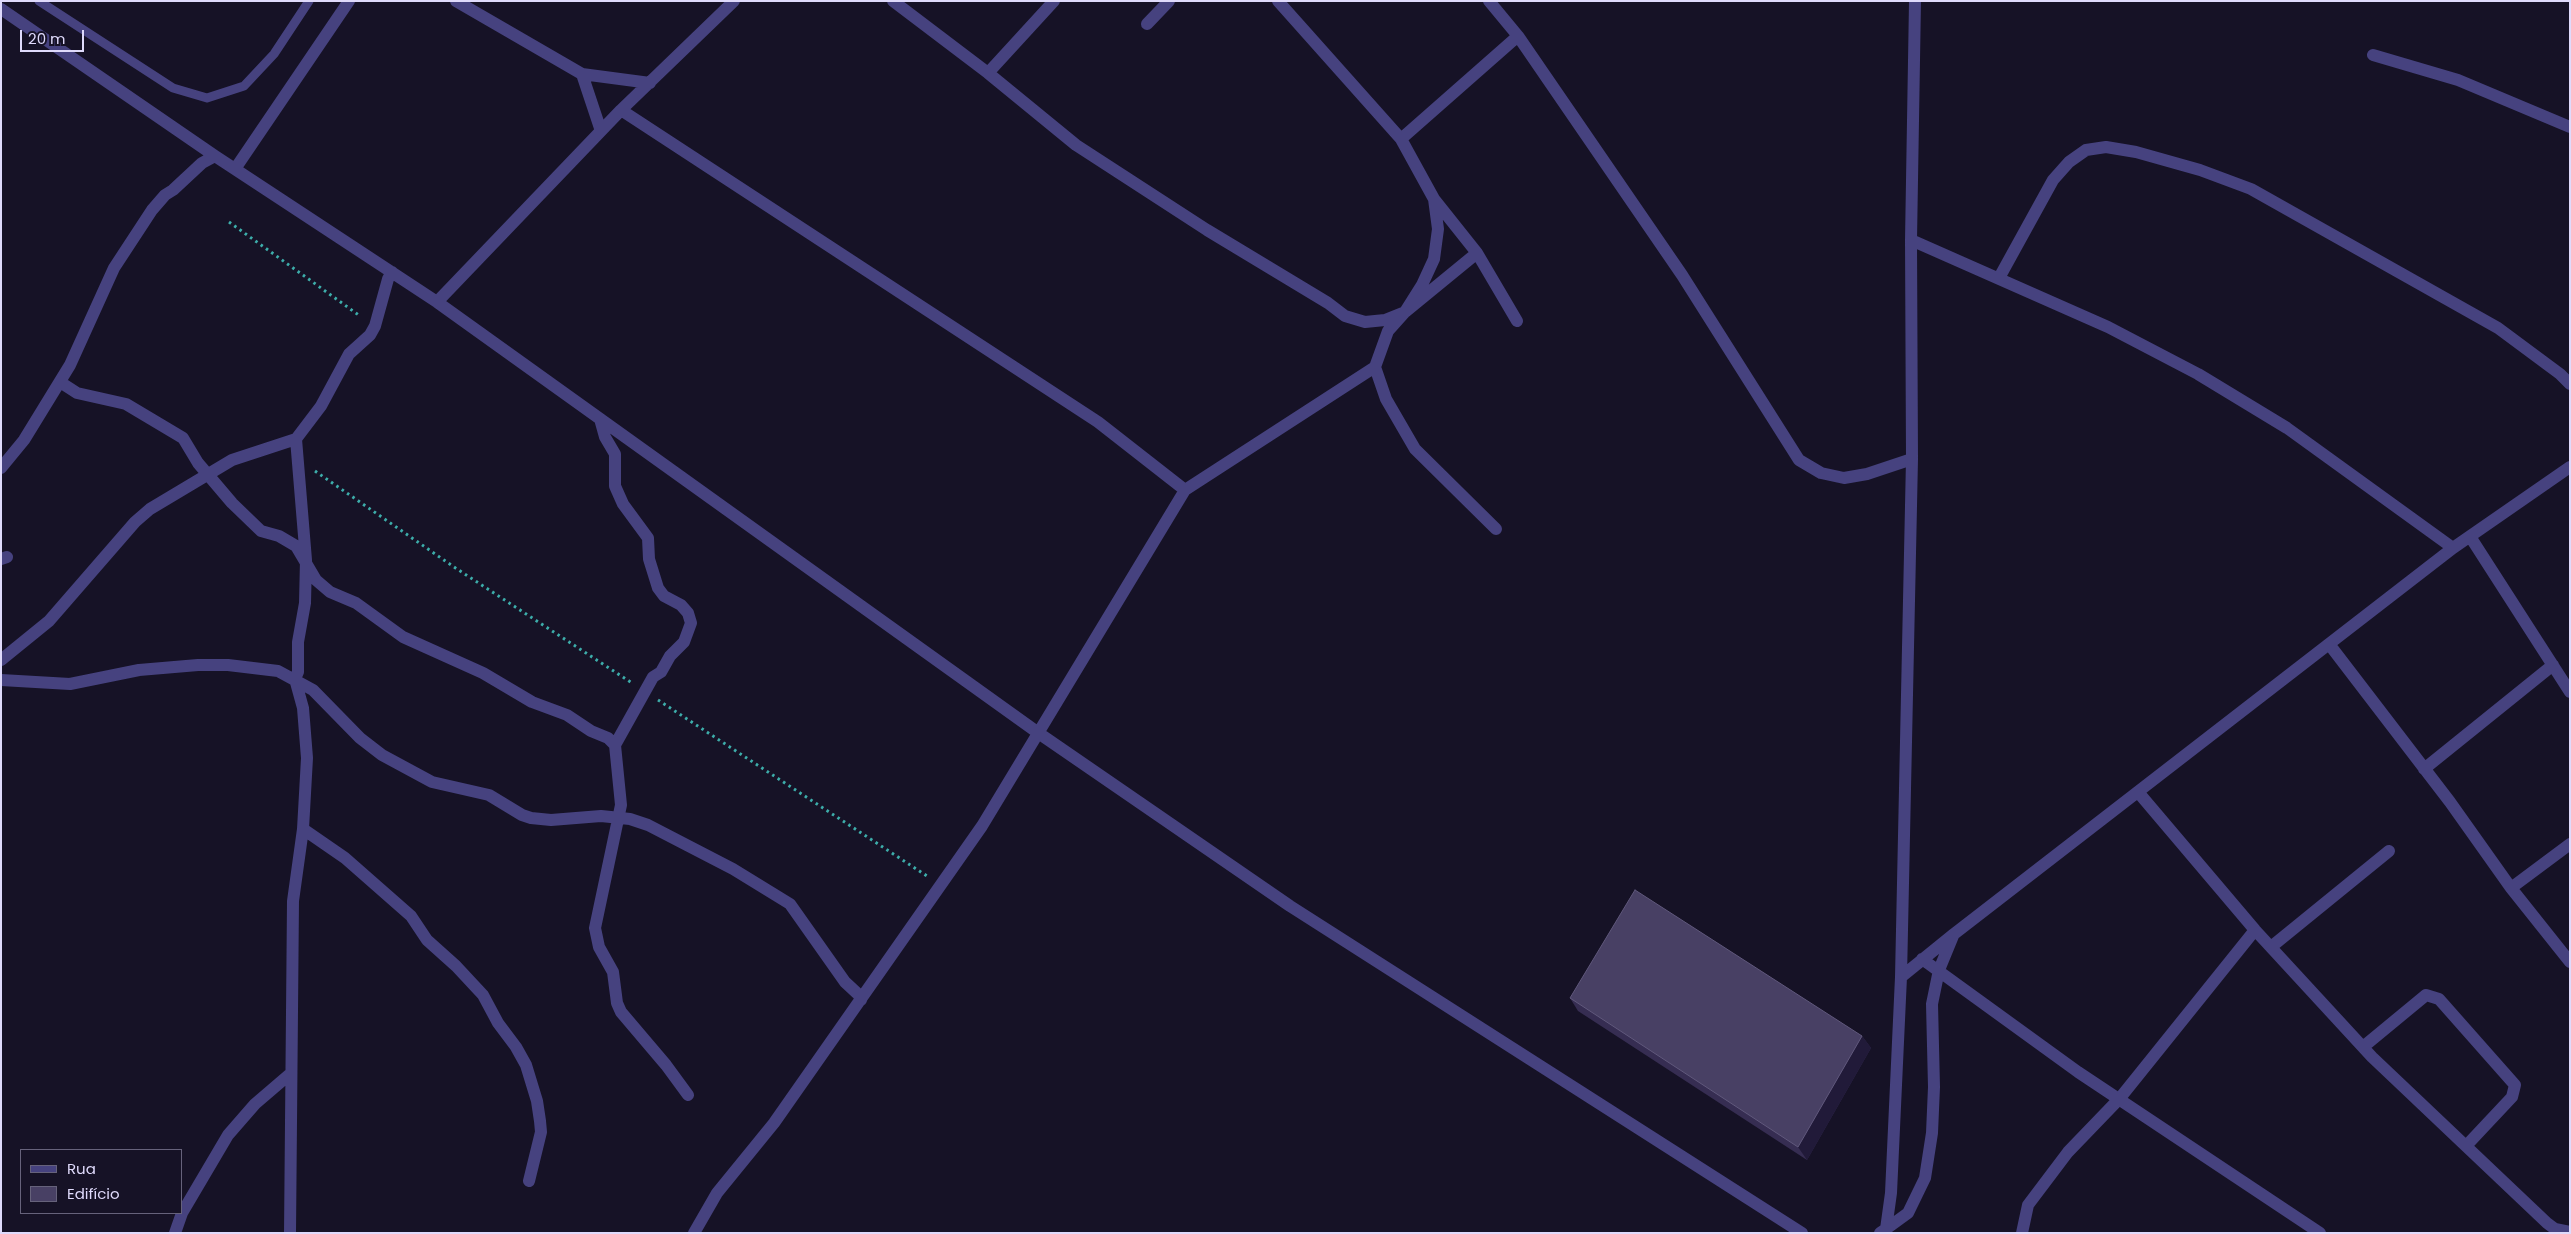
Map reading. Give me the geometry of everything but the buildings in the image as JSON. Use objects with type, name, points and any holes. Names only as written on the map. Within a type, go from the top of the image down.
[{"type":"street","points":[[235,169],[349,1]]},
{"type":"street","points":[[456,1],[582,74],[650,82]]},
{"type":"street","points":[[437,302],[621,110],[734,1]]},
{"type":"street","points":[[893,1],[988,73],[1076,145],[1207,230],[1328,303],[1345,316],[1365,322],[1385,320],[1404,312],[1477,253]]},
{"type":"street","points":[[988,73],[1054,1]]},
{"type":"street","points":[[1147,24],[1169,1]]},
{"type":"street","points":[[1278,1],[1401,140],[1434,199],[1477,253],[1517,321]]},
{"type":"street","points":[[1489,1],[1518,36],[1682,275],[1799,460],[1821,473],[1844,478],[1867,474],[1912,459]]},
{"type":"street","points":[[1883,1231],[1891,1193],[1901,977],[1912,459],[1911,240],[1915,1]]},
{"type":"street","points":[[1,9],[215,156],[437,302],[1037,732],[1290,906],[1802,1233]]},
{"type":"street","points":[[1401,140],[1518,36]]},
{"type":"street","points":[[2373,55],[2458,80],[2570,127]]},
{"type":"street","points":[[582,74],[601,131]]},
{"type":"street","points":[[621,110],[1090,417],[1185,490]]},
{"type":"street","points":[[1999,278],[2053,180],[2069,162],[2086,150],[2106,147],[2136,152],[2200,170],[2251,189],[2498,328],[2560,374],[2570,384]]},
{"type":"street","points":[[1,468],[24,440],[70,365],[114,268],[152,210],[165,195],[202,163],[215,156]]},
{"type":"street","points":[[694,1233],[717,1193],[774,1123],[982,826],[1037,732],[1185,490],[1375,366],[1388,331],[1404,312],[1422,285],[1434,259],[1438,229],[1434,199]]},
{"type":"street","points":[[1911,240],[2108,327],[2198,374],[2287,428],[2453,548]]},
{"type":"street","points":[[1,660],[50,621],[135,522],[150,509],[207,473],[237,458],[296,439],[321,406],[349,354],[364,342],[375,326],[388,279],[392,272]]},
{"type":"street","points":[[1375,366],[1386,398],[1415,449],[1496,529]]},
{"type":"street","points":[[60,382],[78,393],[126,404],[176,432],[183,438],[219,489],[261,531],[279,536],[296,546],[322,587],[356,604],[403,637],[482,674],[532,702],[567,715],[590,731],[608,738],[615,745]]},
{"type":"street","points":[[600,419],[601,427],[615,454],[615,486],[623,504],[648,538],[648,559],[658,588],[664,596],[681,605],[688,613],[691,623],[684,642],[670,656],[662,672],[653,677],[615,745],[621,795],[620,818],[614,836],[595,928],[599,947],[613,972],[621,1012],[666,1065],[688,1095]]},
{"type":"street","points":[[290,1233],[293,900],[302,829],[307,748],[302,708],[295,679],[298,672],[298,642],[305,603],[306,560],[296,439]]},
{"type":"street","points":[[1901,977],[1922,958],[2453,548],[2471,538],[2570,467]]},
{"type":"street","points":[[2471,538],[2570,692]]},
{"type":"street","points":[[2329,644],[2511,888],[2570,962]]},
{"type":"street","points":[[1,680],[70,684],[139,670],[198,665],[278,671],[295,679],[320,697],[367,744],[391,761],[432,782],[489,795],[522,815],[532,818],[551,820],[581,816],[620,818],[648,825],[724,864],[790,904],[845,982],[859,995],[861,1000]]},
{"type":"street","points":[[2424,769],[2553,665]]},
{"type":"street","points":[[2138,792],[2255,930],[2363,1047],[2547,1223],[2555,1229],[2570,1232]]},
{"type":"street","points":[[302,829],[345,858],[410,916],[427,940],[456,966],[482,995],[516,1047],[526,1065],[537,1101],[540,1121],[540,1132],[529,1181]]},
{"type":"street","points":[[2511,888],[2570,844]]},
{"type":"street","points":[[2271,947],[2390,851]]},
{"type":"street","points":[[2022,1233],[2028,1205],[2068,1152],[2120,1098],[2255,930]]},
{"type":"street","points":[[1883,1231],[1908,1213],[1925,1178],[1932,1133],[1934,1087],[1932,1004],[1939,970],[1954,934]]},
{"type":"street","points":[[1922,958],[2078,1072],[2120,1098],[2320,1233]]},
{"type":"street","points":[[2363,1047],[2426,996],[2439,999],[2515,1086],[2512,1097],[2466,1146]]},
{"type":"street","points":[[182,1213],[228,1135],[255,1104],[290,1074]]},
{"type":"street","points":[[175,1233],[182,1214]]},
{"type":"lane","points":[[39,1],[173,88],[208,98],[244,86],[274,54],[309,1]]},
{"type":"path","points":[[229,222],[375,326]]},
{"type":"path","points":[[298,459],[454,567],[636,685]]},
{"type":"path","points":[[652,696],[941,885]]}]
